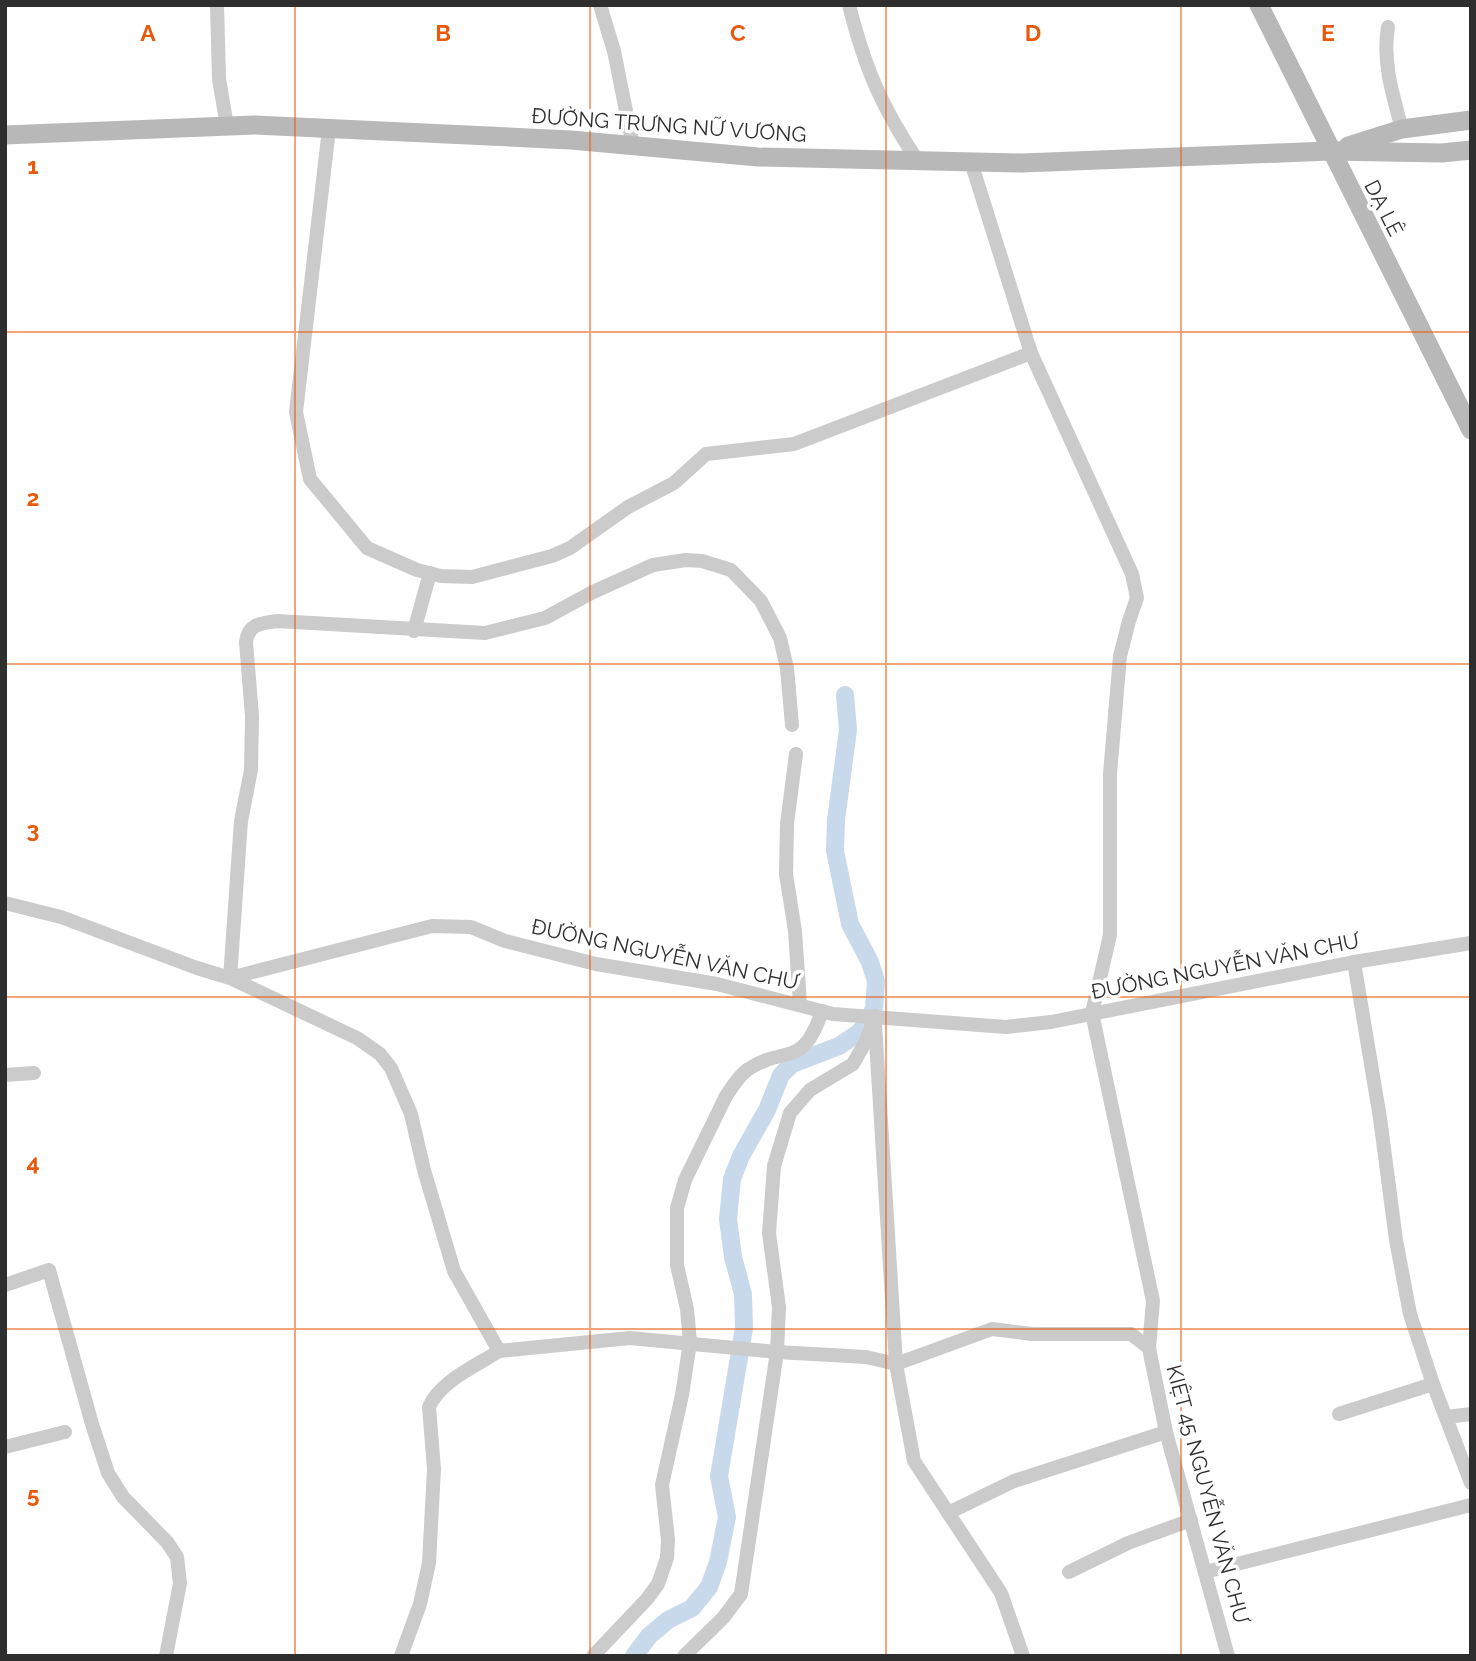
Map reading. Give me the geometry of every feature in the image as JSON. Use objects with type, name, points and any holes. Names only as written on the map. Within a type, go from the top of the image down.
[{"type":"street","points":[[217,5],[219,79],[227,126]]},
{"type":"street","points":[[600,5],[614,51],[634,145]]},
{"type":"street","points":[[849,5],[868,72],[878,95],[892,123],[917,160]]},
{"type":"street","name":"DẠ LÊ","points":[[1259,5],[1471,430]]},
{"type":"street","points":[[1388,27],[1388,76],[1402,129]]},
{"type":"street","points":[[1331,151],[1402,129],[1471,120]]},
{"type":"street","name":"ĐƯỜNG TRƯNG NỮ VƯƠNG","points":[[5,135],[255,125],[571,140],[758,157],[1022,163],[1331,151]]},
{"type":"street","points":[[329,129],[296,412],[310,479],[367,548],[417,570],[428,579],[484,575],[552,556],[569,548],[628,507],[674,483],[706,454],[794,444],[1031,353]]},
{"type":"street","points":[[1331,151],[1442,153],[1471,150]]},
{"type":"street","points":[[971,162],[1031,353],[1132,574],[1137,598],[1120,656],[1110,774],[1110,935],[1092,1013]]},
{"type":"street","points":[[230,978],[241,821],[251,770],[252,716],[247,632],[253,626],[277,621],[416,624],[485,633],[545,618],[593,592],[653,565],[686,560],[715,564],[731,570],[743,580],[761,601],[780,638],[787,668],[792,724]]},
{"type":"street","points":[[416,624],[428,579]]},
{"type":"street","points":[[796,754],[787,824],[786,874],[795,931],[800,1004]]},
{"type":"street","points":[[5,903],[61,916],[230,978],[357,1038],[380,1054],[391,1068],[411,1114],[424,1170],[454,1271],[499,1351]]},
{"type":"street","name":"ĐƯỜNG NGUYỄN VĂN CHƯ","points":[[230,978],[432,926],[458,927],[471,928],[505,941],[596,964],[717,984],[827,1013],[1006,1027],[1051,1022],[1354,962],[1471,943]]},
{"type":"street","points":[[1354,962],[1410,1314],[1433,1384],[1471,1483]]},
{"type":"street","points":[[593,1656],[647,1599],[664,1571],[667,1540],[662,1485],[682,1395],[690,1342],[687,1308],[676,1254],[677,1208],[685,1180],[726,1096],[740,1076],[760,1063],[799,1050],[827,1013]]},
{"type":"street","name":"KIỆT 45 NGUYỄN VĂN CHƯ","points":[[1092,1013],[1153,1301],[1149,1348],[1166,1432],[1228,1656]]},
{"type":"street","points":[[684,1656],[723,1618],[740,1594],[776,1352],[779,1307],[769,1233],[774,1166],[790,1113],[810,1090],[853,1063],[866,1041],[868,1016]]},
{"type":"street","points":[[868,1016],[896,1364],[914,1461],[1000,1593],[1023,1656]]},
{"type":"street","points":[[5,1075],[34,1073]]},
{"type":"street","points":[[5,1285],[48,1269],[108,1473],[123,1497],[167,1542],[177,1557],[180,1583],[166,1656]]},
{"type":"street","points":[[401,1656],[420,1604],[429,1563],[434,1469],[429,1407],[438,1392],[499,1351],[630,1338],[776,1352],[866,1357],[896,1364],[992,1329],[1032,1334],[1131,1334],[1149,1348]]},
{"type":"street","points":[[1339,1414],[1433,1384]]},
{"type":"street","points":[[1447,1417],[1471,1413]]},
{"type":"street","points":[[5,1447],[65,1432]]},
{"type":"street","points":[[948,1513],[1014,1481],[1166,1432]]},
{"type":"street","points":[[1205,1572],[1471,1505]]},
{"type":"street","points":[[1069,1573],[1128,1543],[1191,1520]]},
{"type":"waterway","points":[[634,1656],[649,1636],[668,1620],[692,1608],[709,1587],[718,1562],[727,1517],[719,1476],[744,1328],[743,1294],[733,1257],[728,1219],[732,1179],[741,1156],[767,1110],[781,1075],[792,1064],[839,1046],[857,1034],[867,1024],[874,1008],[876,981],[870,962],[850,924],[835,851],[836,820],[848,730],[845,695]]}]
